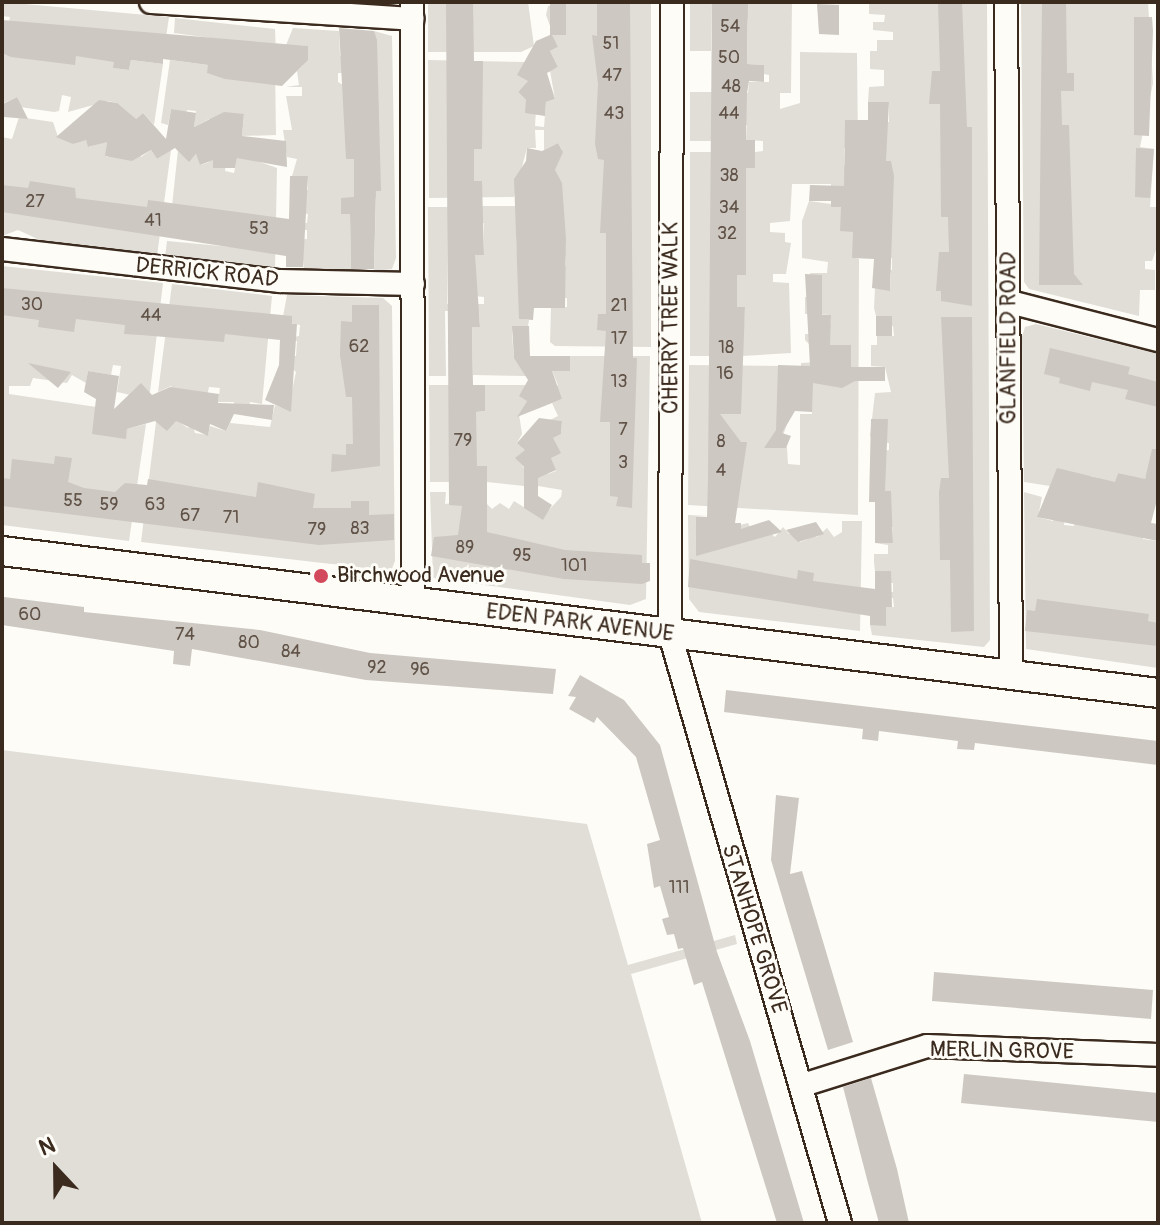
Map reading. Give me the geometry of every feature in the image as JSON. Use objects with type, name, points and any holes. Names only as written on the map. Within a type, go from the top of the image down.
[{"type":"street","points":[[151,2],[412,11],[413,603]]},
{"type":"street","name":"CHERRY TREE WALK","points":[[670,634],[672,2]]},
{"type":"street","name":"GLANFIELD ROAD","points":[[1006,2],[1011,674]]},
{"type":"street","name":"DERRICK ROAD","points":[[2,249],[280,281],[413,284]]},
{"type":"street","points":[[1010,302],[1158,340]]},
{"type":"street","name":"EDEN PARK AVENUE","points":[[2,551],[1158,693]]},
{"type":"street","name":"STANHOPE GROVE","points":[[670,634],[708,778],[803,1085],[840,1223]]},
{"type":"street","name":"MERLIN GROVE","points":[[803,1085],[927,1046],[1158,1055]]},
{"type":"shaded area","points":[[2,2],[169,17],[166,37],[114,58],[114,68],[129,70],[131,60],[163,64],[154,125],[143,113],[136,119],[115,118],[117,103],[108,101],[68,112],[71,97],[62,95],[59,111],[54,112],[20,107],[17,97],[2,104],[2,53],[10,17],[2,16]]},
{"type":"shaded area","points":[[428,2],[528,2],[534,46],[521,52],[428,52]]},
{"type":"shaded area","points":[[567,2],[651,2],[651,347],[555,346],[550,342],[551,308],[567,307],[567,298],[551,298],[550,266],[566,266],[566,257],[550,249],[566,249],[566,240],[552,177],[558,162],[550,159],[562,150],[558,143],[544,150],[544,130],[535,130],[536,148],[527,148],[514,197],[429,198],[428,60],[524,62],[529,80],[518,92],[536,110],[535,126],[544,127],[546,102],[555,99],[550,71],[558,67],[550,51],[558,47],[550,35],[566,35],[550,26],[546,15],[548,6]]},
{"type":"shaded area","points":[[690,2],[712,2],[711,51],[690,51]]},
{"type":"shaded area","points":[[792,2],[791,93],[780,93],[780,109],[800,103],[800,52],[857,53],[858,148],[844,148],[844,165],[858,168],[848,172],[848,181],[857,181],[857,248],[852,257],[859,259],[858,515],[688,505],[689,365],[787,366],[791,374],[779,374],[779,382],[791,382],[791,391],[778,391],[777,414],[785,414],[778,425],[784,429],[787,424],[780,444],[787,447],[788,464],[800,465],[800,414],[812,414],[812,404],[801,400],[801,363],[851,360],[851,346],[810,345],[805,340],[805,334],[821,334],[822,324],[831,323],[831,315],[805,314],[805,297],[822,297],[822,284],[810,284],[810,273],[827,273],[828,262],[802,258],[802,221],[809,201],[853,207],[854,192],[831,191],[831,184],[792,184],[790,221],[770,223],[770,232],[785,233],[785,242],[791,243],[786,274],[773,274],[773,282],[789,283],[791,353],[742,356],[736,323],[744,323],[745,308],[737,307],[737,275],[745,275],[745,259],[737,258],[737,242],[745,242],[745,227],[711,226],[710,356],[690,356],[690,152],[712,152],[713,216],[746,216],[739,184],[746,184],[746,168],[755,167],[755,152],[763,151],[763,141],[746,140],[747,125],[739,125],[739,119],[746,119],[746,106],[739,105],[739,93],[748,93],[749,82],[769,82],[769,75],[764,74],[764,65],[747,64],[748,19],[738,19],[738,3]]},
{"type":"shaded area","points":[[869,2],[987,2],[990,640],[984,647],[872,635],[870,625],[886,625],[877,607],[894,607],[893,598],[877,598],[876,592],[893,592],[893,583],[877,583],[891,580],[891,572],[875,571],[874,554],[888,554],[888,545],[875,543],[893,542],[893,527],[875,525],[875,502],[890,491],[885,491],[884,455],[869,454],[889,450],[889,443],[873,442],[870,436],[875,393],[891,392],[885,367],[871,366],[871,345],[877,345],[877,336],[894,336],[893,326],[876,325],[892,325],[892,316],[876,316],[874,308],[875,288],[890,290],[891,273],[874,270],[892,270],[892,258],[886,257],[891,161],[874,161],[868,122],[889,122],[889,103],[868,102],[869,87],[884,86],[884,70],[870,69],[870,51],[877,51],[877,40],[893,40],[893,32],[873,30],[873,22],[884,22],[885,15],[869,14]]},
{"type":"shaded area","points":[[1021,2],[1148,2],[1153,83],[1140,147],[1154,149],[1150,207],[1156,207],[1156,250],[1152,261],[1145,261],[1145,269],[1155,270],[1155,290],[1140,290],[1139,316],[1029,289],[1024,282]]},
{"type":"shaded area","points":[[175,18],[275,29],[276,55],[269,46],[174,33]]},
{"type":"shaded area","points":[[293,28],[339,31],[340,56],[350,57],[350,73],[338,73],[338,82],[350,89],[351,106],[377,105],[374,31],[392,36],[396,258],[392,269],[374,271],[376,198],[341,198],[341,213],[350,214],[351,271],[304,271],[302,247],[291,247],[291,239],[307,239],[307,230],[291,230],[292,223],[307,223],[308,214],[291,211],[306,211],[306,195],[292,195],[292,190],[308,190],[308,176],[292,176],[297,159],[287,157],[283,130],[292,130],[286,96],[302,96],[302,87],[286,87],[299,85],[297,71],[303,65],[292,55],[308,54],[308,46],[286,45]]},
{"type":"shaded area","points":[[170,60],[208,65],[208,73],[226,76],[275,67],[276,135],[242,136],[244,115],[229,113],[214,129],[209,119],[194,127],[196,111],[187,110],[184,125],[180,111],[171,109],[168,125],[161,123]]},
{"type":"shaded area","points":[[690,92],[712,92],[712,141],[690,141]]},
{"type":"shaded area","points":[[19,117],[53,122],[58,137],[68,130],[73,144],[85,138],[89,147],[107,141],[106,157],[135,149],[141,157],[151,150],[157,159],[171,150],[157,256],[42,241],[18,230],[2,236],[2,137],[12,139]]},
{"type":"shaded area","points":[[178,150],[189,161],[196,154],[201,165],[209,162],[206,153],[212,152],[214,168],[222,168],[227,155],[225,171],[234,173],[237,157],[262,150],[260,162],[277,168],[275,270],[165,257],[167,241],[265,250],[172,206]]},
{"type":"shaded area","points":[[474,206],[526,206],[516,223],[516,237],[521,319],[529,320],[528,326],[513,326],[512,335],[514,358],[527,357],[526,376],[473,375],[472,327],[480,327],[479,311],[445,311],[446,376],[429,376],[428,207],[448,207],[447,304],[484,304],[484,297],[474,296],[475,255],[484,255],[484,223],[474,223]]},
{"type":"shaded area","points":[[2,266],[163,283],[150,392],[144,398],[117,392],[121,366],[113,365],[111,375],[88,371],[86,383],[72,375],[67,383],[33,378],[30,386],[9,386],[9,394],[110,409],[125,439],[127,429],[146,424],[129,541],[2,525]]},
{"type":"shaded area","points":[[172,284],[272,296],[262,404],[250,402],[249,411],[235,410],[234,402],[218,402],[220,388],[209,387],[206,401],[175,394],[171,386],[158,392]]},
{"type":"shaded area","points":[[287,295],[383,298],[392,306],[395,561],[391,571],[141,542],[156,422],[176,420],[188,428],[192,422],[195,433],[208,435],[210,426],[226,431],[230,423],[270,427],[275,405],[288,410],[296,372],[279,356],[296,356],[297,341],[280,340],[299,336],[300,325],[282,322]]},
{"type":"shaded area","points":[[1036,324],[1158,354],[1158,468],[1146,475],[1139,505],[1130,476],[1118,473],[1112,495],[1096,491],[1098,478],[1091,476],[1052,481],[1050,486],[1024,482],[1022,337],[1025,327]]},
{"type":"shaded area","points":[[570,356],[650,356],[646,599],[630,605],[433,578],[430,492],[446,492],[445,504],[482,499],[492,509],[500,503],[509,509],[514,501],[530,511],[548,511],[561,497],[562,490],[538,486],[538,468],[544,465],[548,474],[556,471],[550,456],[560,453],[552,438],[561,434],[562,421],[550,420],[558,416],[552,403],[562,399],[550,389],[558,385],[552,371],[569,371]]},
{"type":"shaded area","points":[[429,385],[449,385],[450,482],[430,482]]},
{"type":"shaded area","points":[[485,385],[525,385],[527,401],[519,414],[522,434],[517,443],[528,448],[516,458],[524,468],[524,486],[487,482],[487,466],[476,466],[476,412],[485,411]]},
{"type":"shaded area","points":[[1024,492],[1042,497],[1038,517],[1053,521],[1058,500],[1067,502],[1064,525],[1074,526],[1076,511],[1144,522],[1143,539],[1158,541],[1158,668],[1026,649]]},
{"type":"shaded area","points":[[688,515],[708,516],[696,517],[696,536],[748,523],[756,539],[765,528],[775,537],[783,527],[789,534],[795,528],[800,542],[808,539],[810,528],[817,537],[827,528],[834,537],[842,532],[842,521],[862,521],[860,631],[699,612],[689,599]]},
{"type":"shaded area","points":[[2,750],[587,824],[628,965],[735,935],[737,944],[631,974],[702,1223],[2,1223]]},
{"type":"building","points":[[446,2],[473,2],[474,61],[483,61],[482,149],[474,149],[474,181],[482,181],[484,255],[475,255],[480,327],[472,327],[473,385],[485,385],[485,411],[476,412],[477,466],[487,466],[487,532],[565,550],[642,555],[642,563],[650,563],[650,581],[642,584],[564,579],[431,556],[434,537],[458,535],[462,506],[449,505]]},
{"type":"building","points":[[550,2],[566,2],[566,35],[552,35],[558,47],[550,51],[558,67],[547,73],[555,99],[546,102],[545,116],[525,113],[526,100],[518,92],[528,81],[517,75],[536,41],[550,35]]},
{"type":"building","points":[[597,2],[630,2],[633,358],[637,358],[632,508],[616,506],[618,497],[610,496],[610,422],[600,422],[606,331],[597,330],[598,314],[606,314],[606,233],[600,233],[604,160],[598,159],[595,144],[598,84],[592,35],[597,36]]},
{"type":"building","points":[[712,2],[748,2],[747,64],[764,65],[764,82],[749,81],[747,93],[746,140],[755,140],[755,168],[746,168],[746,275],[737,275],[737,307],[745,307],[741,414],[720,414],[741,442],[747,442],[735,523],[741,523],[741,529],[769,520],[782,532],[696,556],[696,517],[707,517]]},
{"type":"building","points":[[938,2],[962,2],[967,127],[972,127],[972,306],[941,301],[941,291],[936,291],[939,252],[949,252],[948,217],[941,217],[940,104],[929,104],[932,71],[940,71]]},
{"type":"building","points":[[1042,2],[1066,2],[1067,73],[1074,73],[1074,91],[1061,91],[1062,125],[1069,125],[1074,274],[1083,285],[1039,285]]},
{"type":"building","points":[[817,4],[839,5],[839,35],[819,34]]},
{"type":"building","points":[[1134,17],[1152,17],[1149,136],[1134,135]]},
{"type":"building","points":[[2,20],[308,46],[308,60],[282,86],[225,79],[207,73],[208,65],[163,59],[163,64],[131,60],[129,70],[113,68],[114,62],[76,56],[75,65],[11,57],[2,53]]},
{"type":"building","points":[[339,28],[374,31],[377,40],[381,191],[376,191],[374,269],[351,269],[350,214],[341,214],[341,198],[354,197],[354,159],[346,159]]},
{"type":"building","points":[[17,97],[28,119],[4,117],[3,104]]},
{"type":"building","points":[[99,100],[117,103],[136,119],[143,113],[166,139],[171,109],[196,113],[194,127],[224,112],[244,114],[242,136],[286,141],[287,167],[237,158],[235,168],[213,168],[213,160],[200,165],[196,154],[189,162],[175,148],[157,159],[151,150],[132,161],[105,156],[107,142],[88,147],[86,140],[73,144],[56,137]]},
{"type":"building","points":[[868,102],[889,102],[886,161],[891,161],[894,176],[890,291],[872,288],[874,259],[852,258],[853,232],[840,231],[841,207],[831,207],[831,201],[809,201],[810,185],[844,186],[845,120],[868,120]]},
{"type":"building","points":[[558,143],[563,152],[555,170],[562,183],[566,239],[565,308],[534,308],[533,320],[519,319],[514,179],[526,161],[527,148],[542,151]]},
{"type":"building","points":[[1136,148],[1154,149],[1150,198],[1135,197]]},
{"type":"building","points":[[290,176],[308,176],[303,267],[286,267],[286,256],[2,212],[2,185],[28,188],[30,181],[75,188],[76,198],[147,207],[148,200],[289,219]]},
{"type":"building","points":[[805,274],[822,275],[822,315],[831,315],[830,345],[851,345],[851,367],[885,367],[885,381],[855,381],[842,388],[813,383],[812,412],[795,411],[782,433],[791,436],[786,448],[764,448],[776,430],[778,365],[810,366]]},
{"type":"building","points":[[2,288],[292,316],[292,324],[297,324],[291,412],[265,400],[279,365],[280,340],[225,334],[224,342],[124,334],[125,325],[76,319],[74,332],[38,327],[39,320],[2,315]]},
{"type":"building","points":[[352,305],[379,305],[380,466],[331,472],[332,454],[346,455],[346,444],[353,444],[352,397],[346,397],[340,355],[341,321],[352,322]]},
{"type":"building","points":[[876,316],[892,316],[892,336],[876,336]]},
{"type":"building","points":[[941,317],[972,317],[974,631],[951,632],[950,560],[940,560],[939,492],[941,478],[949,478]]},
{"type":"building","points":[[512,326],[529,326],[530,356],[570,356],[570,371],[552,371],[562,399],[517,417],[527,401],[519,396],[528,380],[514,358]]},
{"type":"building","points":[[1050,348],[1130,367],[1128,374],[1158,382],[1158,407],[1125,399],[1128,390],[1092,382],[1090,391],[1059,383],[1060,378],[1044,374]]},
{"type":"building","points":[[28,363],[71,372],[58,388]]},
{"type":"building","points":[[88,371],[119,376],[114,409],[141,383],[152,395],[170,387],[219,394],[218,403],[274,405],[272,420],[234,414],[226,431],[210,424],[208,436],[176,421],[167,431],[155,421],[127,429],[126,439],[92,434],[96,399],[84,392]]},
{"type":"building","points":[[539,418],[562,421],[561,434],[553,438],[561,453],[551,458],[556,470],[538,478],[538,496],[552,505],[543,520],[524,508],[524,467],[515,458],[525,450],[517,443]]},
{"type":"building","points":[[871,419],[888,419],[885,491],[891,491],[893,543],[875,543],[875,502],[869,502]]},
{"type":"building","points":[[1152,449],[1158,449],[1158,496],[1151,523],[1158,524],[1158,541],[1037,517],[1057,468],[1115,482],[1118,473],[1145,479]]},
{"type":"building","points":[[55,456],[72,458],[68,482],[84,488],[115,492],[125,483],[147,485],[148,479],[256,497],[258,482],[315,494],[313,508],[351,508],[351,501],[369,501],[369,515],[394,514],[394,540],[319,545],[2,506],[2,478],[10,479],[12,459],[54,464]]},
{"type":"building","points":[[816,522],[824,534],[798,542],[786,530]]},
{"type":"building","points":[[690,559],[797,579],[798,570],[814,573],[813,581],[875,589],[875,571],[891,571],[892,607],[886,607],[886,626],[870,625],[870,616],[688,587]]},
{"type":"building","points":[[4,597],[84,607],[84,612],[260,630],[370,653],[556,669],[553,694],[366,680],[192,649],[190,666],[173,664],[174,651],[2,625]]},
{"type":"building","points":[[1037,599],[1149,614],[1148,621],[1158,623],[1158,646],[1025,631],[1027,610],[1035,611]]},
{"type":"building","points":[[580,675],[624,700],[660,745],[717,952],[750,1041],[804,1223],[777,1223],[702,982],[694,985],[683,948],[678,949],[674,934],[667,935],[662,919],[669,917],[660,886],[654,888],[647,844],[660,840],[636,757],[597,717],[594,723],[569,709],[576,697],[568,696]]},
{"type":"building","points":[[726,690],[1158,741],[1158,765],[975,743],[974,750],[957,749],[958,741],[879,731],[878,741],[862,739],[863,729],[724,712]]},
{"type":"building","points":[[776,795],[799,798],[790,874],[802,871],[853,1042],[828,1050],[771,860]]},
{"type":"building","points":[[934,972],[1153,990],[1151,1019],[932,1001]]},
{"type":"building","points":[[964,1074],[1158,1093],[1158,1122],[961,1103]]},
{"type":"building","points":[[871,1078],[909,1223],[879,1223],[868,1183],[843,1087]]},
{"type":"place","name":"Birchwood Avenue","points":[[321,576]]}]
